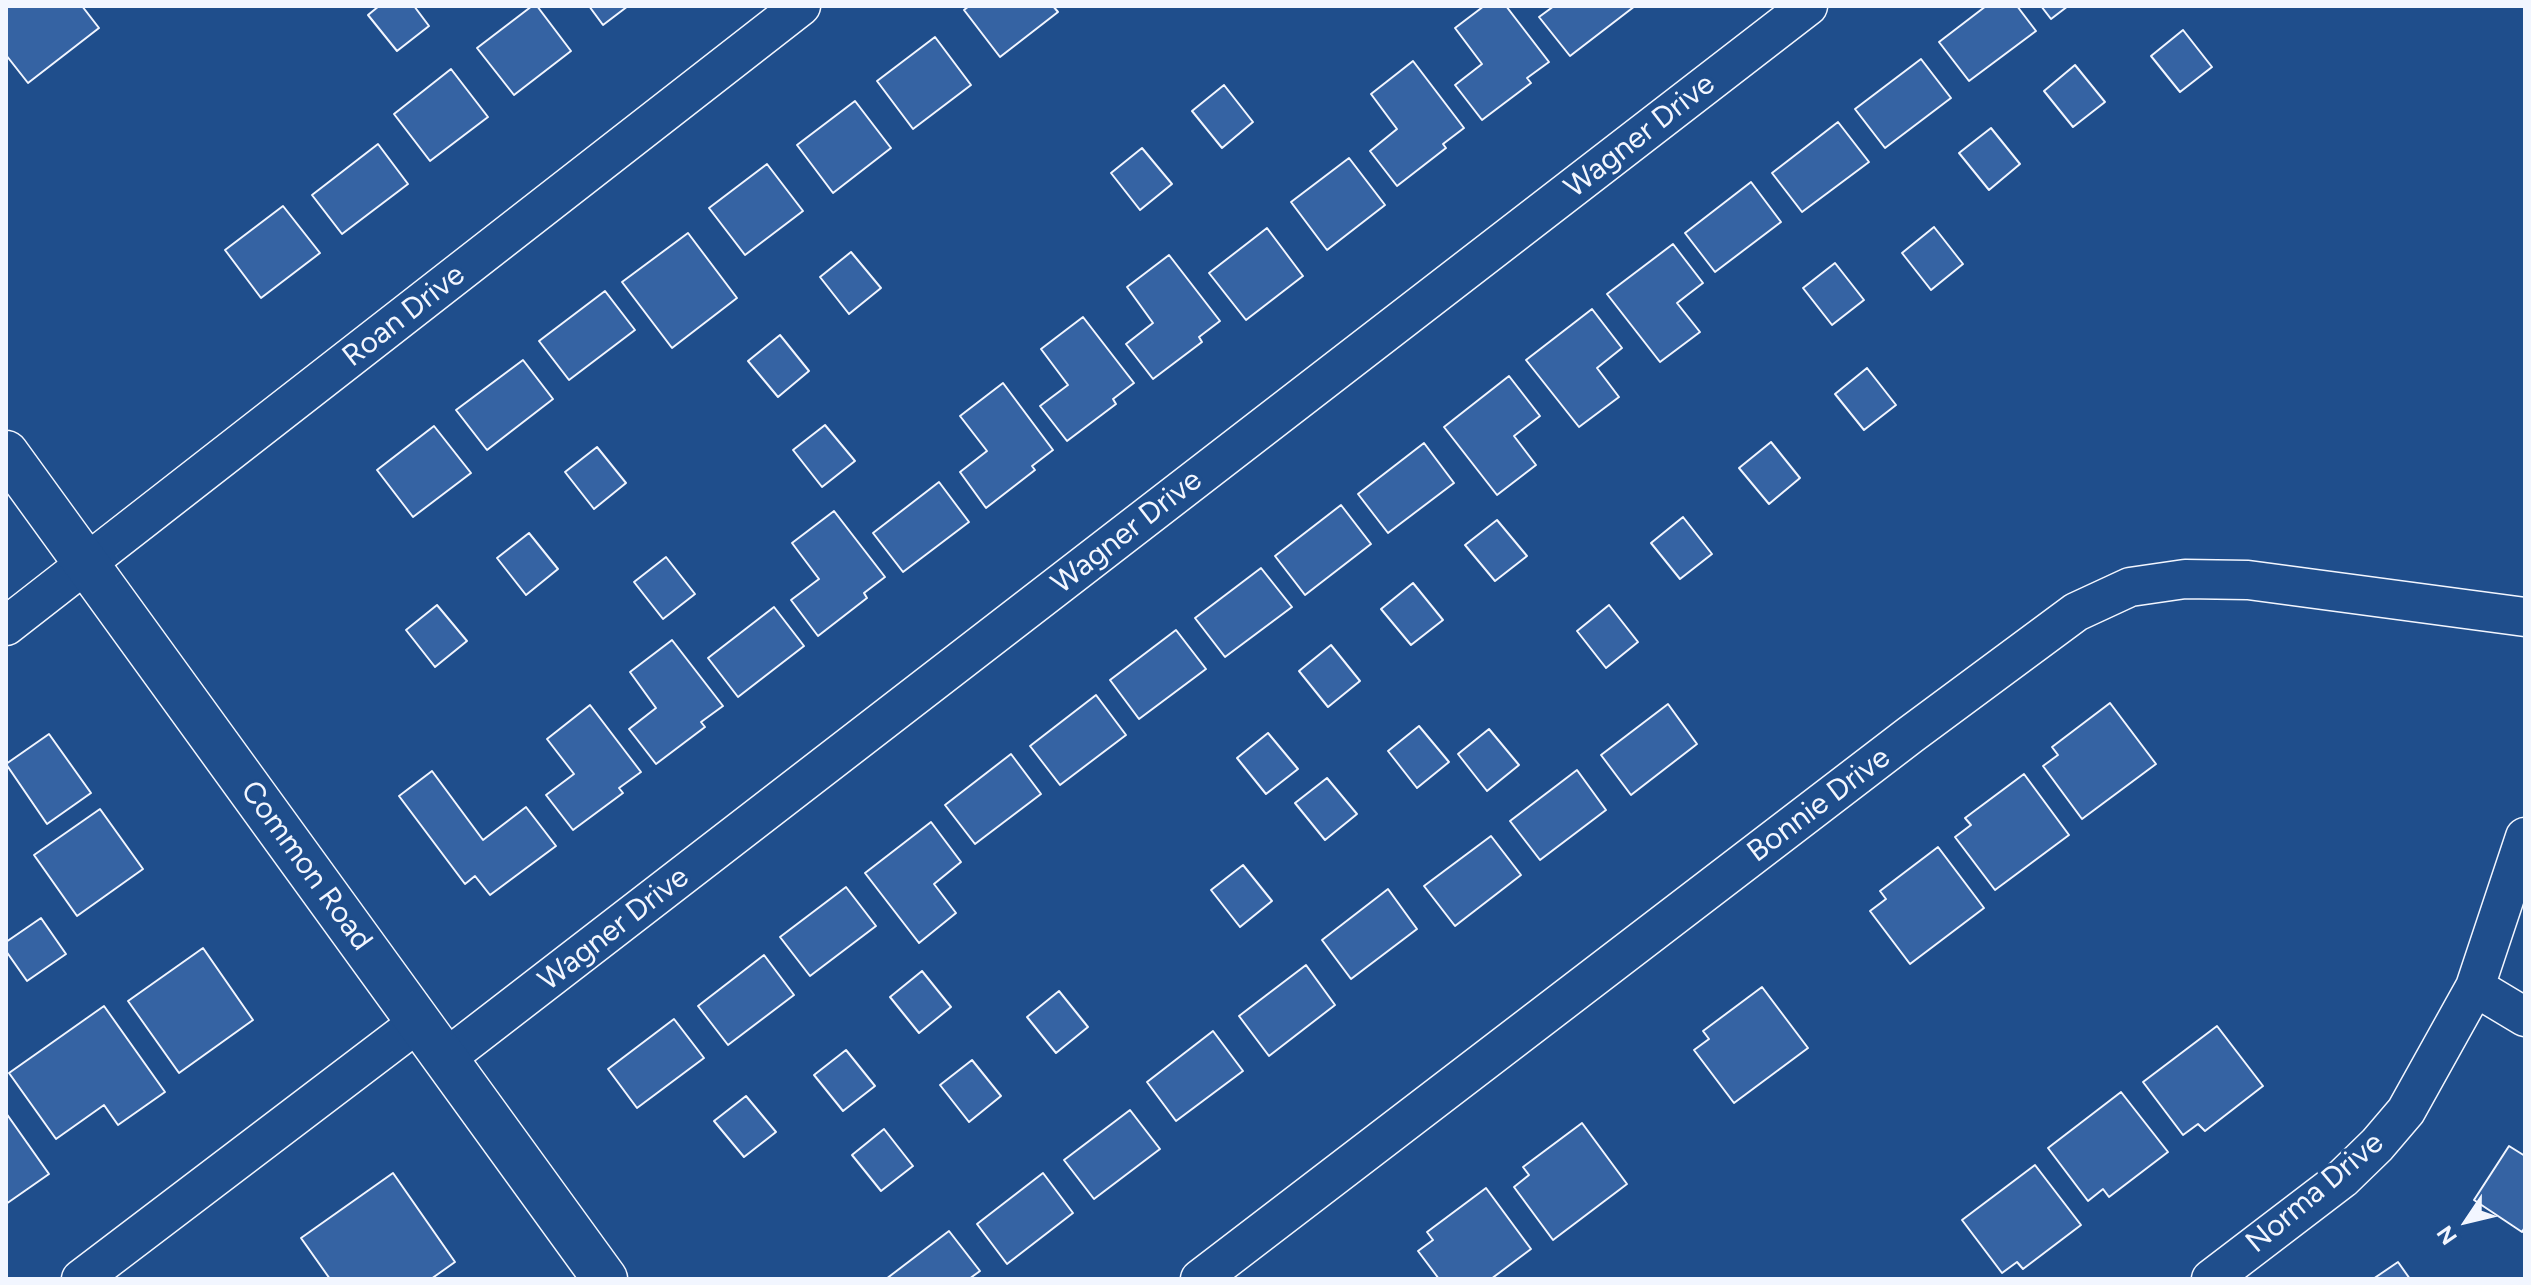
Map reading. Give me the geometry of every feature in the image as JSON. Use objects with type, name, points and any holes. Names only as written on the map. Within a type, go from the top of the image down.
[{"type":"street","name":"Roan Drive","points":[[6,626],[801,6]]},
{"type":"street","name":"Wagner Drive","points":[[445,1059],[1808,6]]},
{"type":"street","name":"Common Road","points":[[6,453],[605,1279]]},
{"type":"street","name":"Bonnie Drive","points":[[1200,1279],[1910,735],[2076,612],[2130,587],[2185,579],[2248,580],[2525,617]]},
{"type":"street","name":"Norma Drive","points":[[2211,1279],[2342,1179],[2406,1111],[2475,987],[2525,837]]},
{"type":"street","points":[[2475,987],[2525,1017]]},
{"type":"street","points":[[81,1279],[419,1022]]},
{"type":"building","points":[[6,6],[82,6],[99,28],[28,83],[6,55]]},
{"type":"building","points":[[379,6],[414,6],[429,26],[397,51],[368,15]]},
{"type":"building","points":[[532,6],[537,6],[571,51],[514,95],[477,48]]},
{"type":"building","points":[[589,6],[628,6],[603,25]]},
{"type":"building","points":[[969,6],[1053,6],[1058,12],[1000,57],[964,10]]},
{"type":"building","points":[[1484,6],[1506,6],[1549,62],[1527,78],[1531,83],[1482,120],[1455,85],[1482,64],[1455,28]]},
{"type":"building","points":[[1554,6],[1635,6],[1570,56],[1539,17]]},
{"type":"building","points":[[1986,6],[2017,6],[2036,31],[1969,81],[1939,42]]},
{"type":"building","points":[[2041,6],[2068,6],[2051,19]]},
{"type":"building","points":[[2183,30],[2212,67],[2180,92],[2151,56]]},
{"type":"building","points":[[935,37],[971,85],[913,129],[877,81]]},
{"type":"building","points":[[1921,59],[1951,98],[1885,148],[1855,109]]},
{"type":"building","points":[[1413,61],[1464,128],[1443,144],[1446,148],[1397,186],[1370,151],[1397,129],[1371,94]]},
{"type":"building","points":[[2075,65],[2105,102],[2073,127],[2044,91]]},
{"type":"building","points":[[451,69],[488,117],[430,161],[394,114]]},
{"type":"building","points":[[1224,85],[1253,122],[1222,148],[1192,111]]},
{"type":"building","points":[[855,101],[891,148],[833,193],[797,145]]},
{"type":"building","points":[[1838,122],[1869,162],[1802,212],[1772,173]]},
{"type":"building","points":[[1991,128],[2020,164],[1989,190],[1959,153]]},
{"type":"building","points":[[378,144],[408,184],[342,234],[312,195]]},
{"type":"building","points":[[1142,148],[1172,184],[1140,210],[1111,173]]},
{"type":"building","points":[[1349,158],[1385,205],[1327,250],[1291,202]]},
{"type":"building","points":[[767,164],[803,211],[745,255],[709,208]]},
{"type":"building","points":[[1751,182],[1781,222],[1715,272],[1685,233]]},
{"type":"building","points":[[283,206],[320,253],[261,298],[225,250]]},
{"type":"building","points":[[1934,227],[1963,264],[1931,290],[1902,253]]},
{"type":"building","points":[[1267,228],[1303,276],[1246,320],[1209,273]]},
{"type":"building","points":[[688,233],[737,298],[672,348],[622,282]]},
{"type":"building","points":[[1673,244],[1703,283],[1677,303],[1700,332],[1660,362],[1607,294]]},
{"type":"building","points":[[851,252],[881,288],[849,314],[820,277]]},
{"type":"building","points":[[1169,255],[1220,321],[1199,337],[1202,342],[1153,379],[1126,344],[1153,323],[1127,287]]},
{"type":"building","points":[[1835,263],[1864,300],[1832,325],[1803,288]]},
{"type":"building","points":[[605,291],[635,330],[569,380],[539,341]]},
{"type":"building","points":[[1592,309],[1622,348],[1597,368],[1619,397],[1579,427],[1526,360]]},
{"type":"building","points":[[1083,317],[1134,383],[1113,399],[1116,404],[1067,441],[1040,406],[1068,385],[1041,349]]},
{"type":"building","points":[[780,335],[809,371],[778,397],[748,361]]},
{"type":"building","points":[[523,360],[553,399],[487,450],[456,410]]},
{"type":"building","points":[[1867,368],[1896,405],[1864,430],[1835,394]]},
{"type":"building","points":[[1509,376],[1540,416],[1514,436],[1536,465],[1497,495],[1444,427]]},
{"type":"building","points":[[1003,383],[1053,450],[1032,466],[1035,470],[986,508],[960,472],[987,451],[960,416]]},
{"type":"building","points":[[825,425],[855,461],[822,487],[793,450]]},
{"type":"building","points":[[434,426],[471,473],[413,517],[377,470]]},
{"type":"building","points":[[1771,442],[1800,478],[1769,504],[1739,468]]},
{"type":"building","points":[[1424,443],[1454,483],[1388,533],[1358,494]]},
{"type":"building","points":[[597,447],[626,483],[594,509],[565,472]]},
{"type":"building","points":[[939,482],[969,522],[903,572],[873,533]]},
{"type":"building","points":[[1341,505],[1371,544],[1305,595],[1275,556]]},
{"type":"building","points":[[834,511],[885,577],[864,593],[867,598],[818,636],[791,600],[819,579],[792,543]]},
{"type":"building","points":[[1683,517],[1712,554],[1680,579],[1651,543]]},
{"type":"building","points":[[1497,520],[1527,556],[1495,581],[1465,545]]},
{"type":"building","points":[[529,533],[558,569],[526,595],[497,558]]},
{"type":"building","points":[[666,557],[695,594],[663,619],[634,582]]},
{"type":"building","points":[[1261,568],[1292,607],[1225,657],[1195,618]]},
{"type":"building","points":[[1413,583],[1443,620],[1411,645],[1381,609]]},
{"type":"building","points":[[437,605],[467,641],[435,667],[406,630]]},
{"type":"building","points":[[1609,605],[1638,642],[1606,668],[1577,631]]},
{"type":"building","points":[[774,607],[804,646],[738,697],[708,658]]},
{"type":"building","points":[[1176,630],[1206,669],[1139,719],[1110,680]]},
{"type":"building","points":[[672,640],[723,706],[701,722],[705,727],[656,764],[629,729],[656,708],[630,672]]},
{"type":"building","points":[[1331,645],[1360,681],[1328,707],[1299,671]]},
{"type":"building","points":[[1096,695],[1126,735],[1060,785],[1030,746]]},
{"type":"building","points":[[2110,703],[2156,764],[2082,819],[2043,766],[2058,755],[2052,747]]},
{"type":"building","points":[[1668,704],[1697,744],[1631,795],[1601,755]]},
{"type":"building","points":[[590,705],[641,772],[619,788],[623,793],[573,830],[546,795],[574,774],[547,739]]},
{"type":"building","points":[[1419,726],[1449,762],[1417,788],[1388,751]]},
{"type":"building","points":[[1489,729],[1519,765],[1487,791],[1458,754]]},
{"type":"building","points":[[1268,733],[1298,769],[1266,794],[1237,758]]},
{"type":"building","points":[[49,734],[91,793],[47,824],[6,764]]},
{"type":"building","points":[[1011,754],[1041,794],[975,844],[945,805]]},
{"type":"building","points":[[1577,770],[1606,810],[1540,860],[1510,821]]},
{"type":"building","points":[[432,771],[483,840],[526,807],[556,846],[490,895],[475,876],[465,884],[399,796]]},
{"type":"building","points":[[2024,774],[2069,835],[1995,890],[1955,837],[1971,825],[1965,818]]},
{"type":"building","points":[[1327,778],[1357,814],[1325,840],[1295,803]]},
{"type":"building","points":[[100,809],[143,869],[77,916],[34,855]]},
{"type":"building","points":[[931,822],[961,862],[934,884],[956,913],[919,943],[865,873]]},
{"type":"building","points":[[1491,836],[1521,875],[1455,926],[1424,886]]},
{"type":"building","points":[[1938,847],[1984,908],[1910,964],[1870,911],[1886,899],[1880,891]]},
{"type":"building","points":[[1243,865],[1272,901],[1240,927],[1211,890]]},
{"type":"building","points":[[846,887],[876,926],[810,976],[780,937]]},
{"type":"building","points":[[1388,889],[1417,929],[1351,979],[1322,940]]},
{"type":"building","points":[[41,918],[66,954],[27,981],[6,951],[6,942]]},
{"type":"building","points":[[203,948],[253,1020],[179,1073],[128,1001]]},
{"type":"building","points":[[764,955],[794,995],[728,1045],[698,1006]]},
{"type":"building","points":[[1306,965],[1335,1005],[1269,1056],[1239,1016]]},
{"type":"building","points":[[922,971],[951,1007],[919,1033],[890,997]]},
{"type":"building","points":[[1762,987],[1808,1048],[1734,1103],[1694,1050],[1709,1039],[1703,1031]]},
{"type":"building","points":[[1059,991],[1088,1027],[1056,1053],[1027,1017]]},
{"type":"building","points":[[104,1006],[165,1092],[118,1125],[104,1105],[56,1139],[9,1073]]},
{"type":"building","points":[[674,1019],[704,1058],[637,1108],[608,1069]]},
{"type":"building","points":[[2217,1026],[2263,1086],[2205,1131],[2198,1124],[2183,1135],[2143,1082]]},
{"type":"building","points":[[1213,1031],[1243,1071],[1176,1121],[1147,1082]]},
{"type":"building","points":[[846,1050],[875,1086],[843,1111],[814,1075]]},
{"type":"building","points":[[972,1060],[1001,1096],[969,1122],[940,1085]]},
{"type":"building","points":[[2121,1092],[2168,1152],[2109,1197],[2103,1189],[2088,1201],[2048,1148]]},
{"type":"building","points":[[746,1096],[776,1132],[744,1157],[714,1121]]},
{"type":"building","points":[[1130,1110],[1160,1149],[1094,1199],[1064,1160]]},
{"type":"building","points":[[6,1113],[49,1174],[6,1204]]},
{"type":"building","points":[[1582,1123],[1627,1184],[1553,1240],[1514,1187],[1529,1175],[1523,1167]]},
{"type":"building","points":[[884,1129],[913,1166],[881,1191],[852,1155]]},
{"type":"building","points":[[2509,1146],[2525,1156],[2525,1227],[2522,1232],[2474,1200]]},
{"type":"building","points":[[2035,1165],[2081,1225],[2023,1269],[2017,1262],[2002,1273],[1962,1220]]},
{"type":"building","points":[[393,1173],[455,1262],[431,1279],[330,1279],[301,1238]]},
{"type":"building","points":[[1043,1173],[1073,1213],[1007,1264],[977,1224]]},
{"type":"building","points":[[1486,1188],[1531,1249],[1491,1279],[1439,1279],[1418,1251],[1433,1240],[1427,1232]]},
{"type":"building","points":[[949,1231],[980,1271],[969,1279],[886,1279]]},
{"type":"building","points":[[2398,1262],[2410,1279],[2373,1279]]}]
